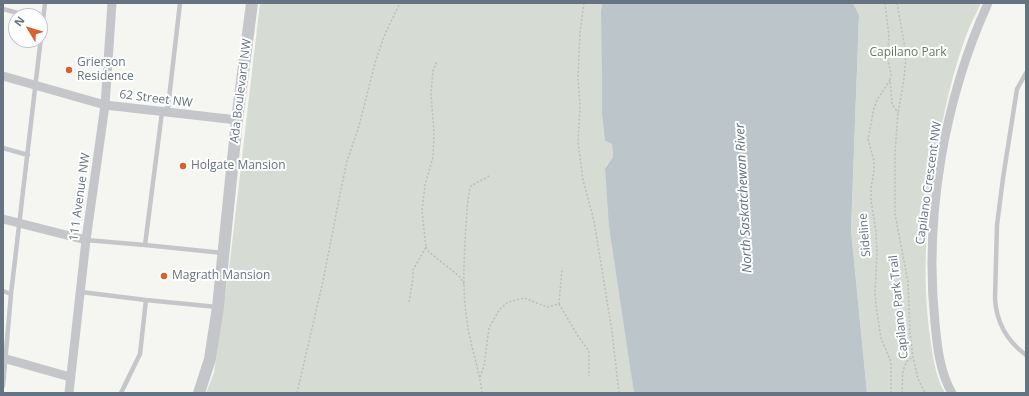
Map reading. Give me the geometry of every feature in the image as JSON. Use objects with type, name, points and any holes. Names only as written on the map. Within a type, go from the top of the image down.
[{"type":"street","name":"111 Avenue NW","points":[[69,393],[86,240],[105,104],[112,3]]},
{"type":"street","name":"Ada Boulevard NW","points":[[199,393],[210,359],[218,307],[237,120],[252,3]]},
{"type":"street","name":"Capilano Crescent NW","points":[[952,393],[946,380],[941,361],[933,303],[931,262],[935,209],[944,147],[955,95],[970,48],[988,3]]},
{"type":"street","name":"62 Street NW","points":[[3,76],[105,104],[237,120]]},
{"type":"street","points":[[3,219],[86,240]]},
{"type":"street","points":[[4,359],[70,377]]},
{"type":"lane","points":[[145,245],[162,112],[168,107],[180,3]]},
{"type":"lane","points":[[3,386],[4,359],[36,85],[39,48]]},
{"type":"lane","points":[[1026,73],[1017,88],[1003,178],[997,225],[994,298],[1000,325],[1013,344],[1026,355]]},
{"type":"lane","points":[[3,148],[28,155]]},
{"type":"lane","points":[[86,240],[224,253]]},
{"type":"lane","points":[[3,291],[11,294]]},
{"type":"lane","points":[[81,292],[218,307]]},
{"type":"lane","points":[[121,393],[140,354],[146,300]]},
{"type":"path","points":[[298,393],[324,281],[347,161],[359,126],[375,63],[385,34],[400,3]]},
{"type":"path","points":[[584,3],[580,32],[578,78],[580,106],[578,142],[583,180],[594,221],[611,324],[619,393]]},
{"type":"path","points":[[885,3],[889,37],[887,56],[892,104],[898,113]]},
{"type":"path","name":"Capilano Park Trail","points":[[897,3],[906,54],[904,79],[898,113],[895,152],[895,214],[908,282],[910,332],[913,357],[918,379],[925,393]]},
{"type":"path","points":[[437,61],[431,94],[434,133],[433,157],[425,185],[422,211],[426,247],[429,252],[460,277],[464,284]]},
{"type":"path","name":"Sideline","points":[[890,80],[876,104],[872,116],[868,139],[874,161],[871,201],[876,231],[876,306],[881,338],[890,362],[890,393]]},
{"type":"path","points":[[482,393],[480,377],[466,319],[464,284],[465,243],[468,194],[471,186],[489,176]]},
{"type":"path","points":[[409,302],[413,270],[426,247]]},
{"type":"path","points":[[562,268],[559,304],[578,336],[589,351],[589,376]]},
{"type":"path","points":[[480,377],[484,366],[489,328],[499,310],[508,302],[524,298],[548,308],[559,304]]},
{"type":"path","points":[[902,393],[904,368],[908,360],[913,357]]},
{"type":"green space","points":[[260,3],[602,3],[602,115],[605,141],[612,144],[613,157],[605,167],[634,393],[206,393],[214,373],[229,269]]},
{"type":"green space","name":"Capilano Park","points":[[853,3],[981,3],[966,36],[952,82],[936,155],[929,204],[926,279],[929,329],[938,378],[945,393],[867,393],[851,230],[859,15]]},
{"type":"water","name":"North Saskatchewan River","points":[[602,3],[853,3],[859,15],[851,230],[867,393],[634,393],[609,226],[605,168],[613,157],[612,144],[605,141],[602,115]]},
{"type":"place","name":"Grierson Residence","points":[[69,70]]},
{"type":"place","name":"Holgate Mansion","points":[[183,166]]},
{"type":"place","name":"Magrath Mansion","points":[[164,276]]}]
